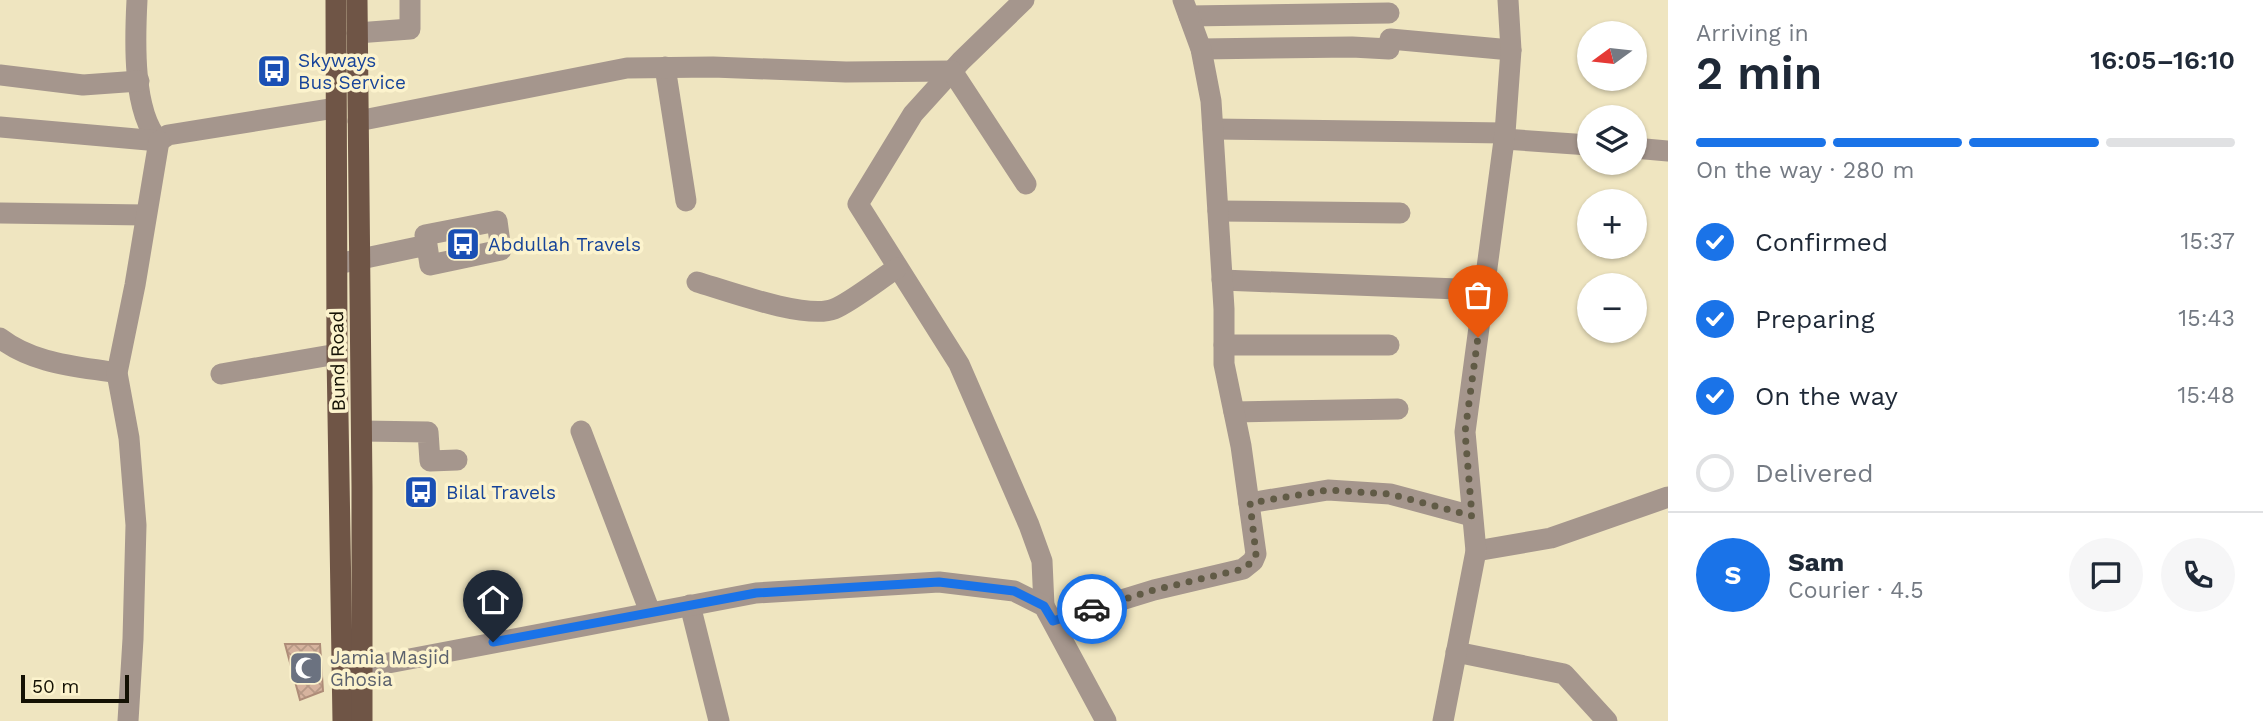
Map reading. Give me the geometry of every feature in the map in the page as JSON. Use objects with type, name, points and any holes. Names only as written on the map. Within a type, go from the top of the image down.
[{"type":"main road","name":"Bund Road","points":[[336,0],[336,264],[343,721]]},
{"type":"main road","name":"Bund Road","points":[[357,0],[362,721]]},
{"type":"street","points":[[137,0],[135,34],[139,82],[149,131],[159,141]]},
{"type":"street","points":[[357,33],[410,29],[410,0]]},
{"type":"street","points":[[1024,0],[913,114],[858,204],[959,364],[1019,500],[1042,561],[1049,613],[1106,721]]},
{"type":"street","points":[[1443,721],[1476,551],[1465,432],[1504,136],[1511,50],[1508,0]]},
{"type":"street","points":[[362,668],[756,593],[939,582],[1014,591],[1049,613],[1243,569],[1253,561],[1256,554],[1250,503],[1224,365],[1213,129],[1201,49],[1186,8],[1328,7],[1389,13]]},
{"type":"street","points":[[1201,49],[1389,49],[1390,39],[1511,50]]},
{"type":"street","points":[[664,67],[686,201]]},
{"type":"street","points":[[358,121],[627,68],[952,71]]},
{"type":"street","points":[[952,71],[1026,184]]},
{"type":"street","points":[[0,75],[83,85],[139,82]]},
{"type":"street","points":[[0,127],[159,141],[168,135],[335,107]]},
{"type":"street","points":[[1213,129],[1504,136],[1577,144]]},
{"type":"street","points":[[128,721],[136,525],[129,438],[117,373],[159,141]]},
{"type":"street","points":[[1647,149],[1668,151]]},
{"type":"street","points":[[1218,211],[1400,213]]},
{"type":"street","points":[[0,213],[146,215]]},
{"type":"street","points":[[336,264],[427,245]]},
{"type":"street","points":[[697,282],[794,309],[819,312],[834,309],[897,268]]},
{"type":"street","points":[[1222,280],[1484,290]]},
{"type":"street","points":[[0,338],[14,348],[48,362],[117,373]]},
{"type":"street","points":[[1224,345],[1389,345]]},
{"type":"street","points":[[221,374],[337,354]]},
{"type":"street","points":[[1234,412],[1398,409]]},
{"type":"street","points":[[362,431],[428,432],[430,461],[457,460]]},
{"type":"street","points":[[581,431],[650,612]]},
{"type":"street","points":[[1250,503],[1328,490],[1390,494],[1472,516]]},
{"type":"street","points":[[1476,551],[1551,538],[1668,497]]},
{"type":"street","points":[[690,605],[719,721]]},
{"type":"street","points":[[1456,652],[1564,674],[1606,721]]},
{"type":"building","name":"Jamia Masjid Ghosia","points":[[285,644],[320,644],[323,691],[300,700]]},
{"type":"way so far","points":[[1092,609],[1154,590],[1243,569],[1253,561],[1256,554],[1250,503],[1328,490],[1390,494],[1472,516],[1465,432],[1478,337]]},
{"type":"place","name":"Skyways Bus Service","points":[[274,71]]},
{"type":"place","name":"Abdullah Travels","points":[[463,244]]},
{"type":"place","name":"Bilal Travels","points":[[421,492]]},
{"type":"place","name":"Jamia Masjid Ghosia","points":[[306,668]]},
{"type":"route","points":[[493,642],[756,593],[939,582],[1014,591],[1044,606],[1053,621],[1092,609]]}]
